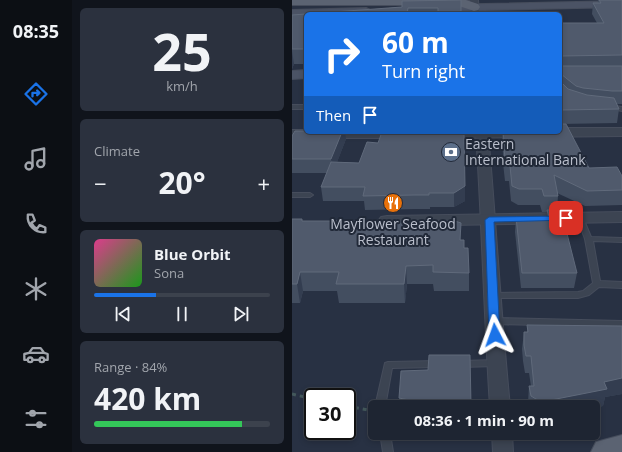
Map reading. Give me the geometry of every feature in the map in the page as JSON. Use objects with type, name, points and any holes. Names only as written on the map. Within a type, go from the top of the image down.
[{"type":"main road","points":[[292,1],[457,1],[475,7]]},
{"type":"main road","points":[[322,12],[475,7],[565,2],[622,4]]},
{"type":"main road","points":[[292,13],[304,13]]},
{"type":"main road","points":[[292,74],[304,74]]},
{"type":"main road","points":[[607,452],[622,449]]},
{"type":"street","points":[[562,132],[622,132]]},
{"type":"street","points":[[292,134],[304,134]]},
{"type":"street","points":[[482,134],[489,220],[492,296],[500,400]]},
{"type":"street","points":[[369,221],[622,217]]},
{"type":"street","points":[[502,440],[503,452]]},
{"type":"lane","points":[[292,107],[304,107]]},
{"type":"lane","points":[[606,107],[622,109]]},
{"type":"lane","points":[[292,195],[310,195]]},
{"type":"lane","points":[[580,218],[586,234],[590,239],[598,284]]},
{"type":"lane","points":[[590,239],[622,240]]},
{"type":"lane","points":[[492,296],[578,295],[586,292],[598,284],[622,285]]},
{"type":"lane","points":[[494,322],[622,324]]},
{"type":"lane","points":[[381,400],[388,365],[497,363]]},
{"type":"lane","points":[[386,440],[388,452]]},
{"type":"path","points":[[292,394],[304,397]]},
{"type":"path","points":[[356,408],[368,410]]},
{"type":"building","points":[[461,0],[461,12],[438,12],[438,8],[408,8],[407,12],[333,12],[402,7],[402,1]]},
{"type":"building","points":[[599,0],[622,0],[622,55],[562,56],[562,23],[604,23],[593,3],[601,3]]},
{"type":"building","points":[[304,14],[304,49],[292,49],[292,15]]},
{"type":"building","points":[[562,66],[622,66],[622,91],[583,88],[576,86],[562,75]]},
{"type":"building","points":[[562,83],[568,89],[587,95],[614,98],[619,109],[562,110]]},
{"type":"building","points":[[562,124],[566,124],[589,168],[617,167],[622,176],[622,190],[587,191],[554,175],[558,196],[544,196],[542,189],[519,189],[512,186],[510,166],[506,166],[503,134],[562,134]]},
{"type":"building","points":[[295,131],[304,131],[304,134],[341,134],[331,159],[292,159],[292,136]]},
{"type":"building","points":[[381,134],[464,134],[465,186],[454,193],[363,196],[365,187],[321,187],[331,162],[359,163],[367,142],[378,143]]},
{"type":"building","points":[[547,210],[561,210],[577,273],[522,273],[516,217],[549,217]]},
{"type":"building","points":[[292,219],[302,219],[302,221],[455,221],[461,223],[460,240],[464,240],[464,248],[468,248],[469,273],[433,272],[433,265],[406,266],[404,284],[336,284],[339,272],[300,272],[297,284],[292,284]]},
{"type":"building","points":[[527,325],[622,326],[622,378],[604,382],[607,389],[551,400],[538,400],[531,396],[529,386],[534,386],[531,356],[526,356],[524,345],[524,332],[528,332]]},
{"type":"building","points":[[429,355],[470,355],[471,400],[409,400],[399,398],[401,371],[428,370]]},
{"type":"place","name":"Eastern International Bank","points":[[451,152]]},
{"type":"place","name":"Mayflower Seafood Restaurant","points":[[393,203]]},
{"type":"route","points":[[495,335],[489,220],[566,218]]}]
